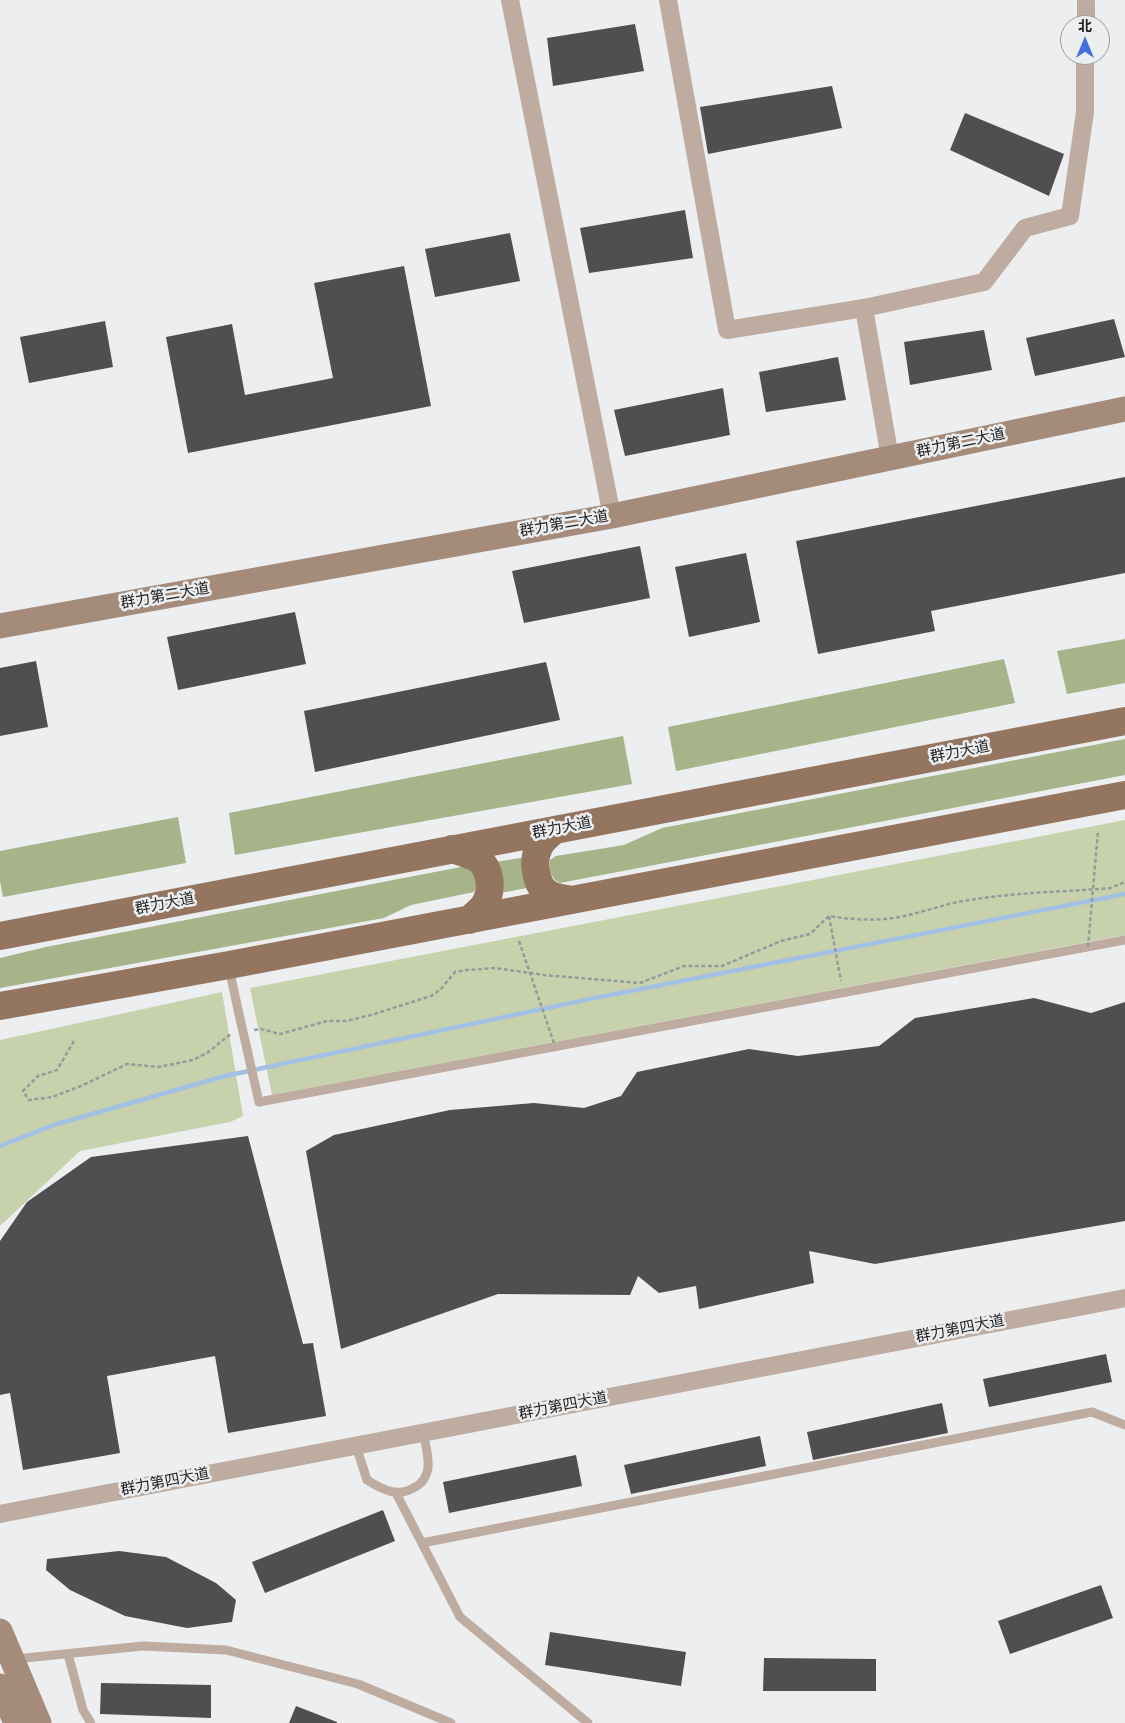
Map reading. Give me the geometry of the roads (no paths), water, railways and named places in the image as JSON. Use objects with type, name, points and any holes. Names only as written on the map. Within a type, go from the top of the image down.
[{"type":"main road","name":"群力第二大道","points":[[0,626],[612,516],[1125,409]]},
{"type":"main road","name":"群力第二大道","points":[[0,641],[1125,424]]},
{"type":"main road","name":"群力大道","points":[[0,936],[1125,721]]},
{"type":"main road","points":[[0,1006],[469,920],[1125,795]]},
{"type":"main road","points":[[555,830],[544,840],[536,855],[538,882],[551,895],[572,900]]},
{"type":"main road","points":[[452,849],[477,859],[483,864],[489,880],[489,892],[486,900],[481,909],[469,920]]},
{"type":"main road","points":[[0,1631],[39,1723]]},
{"type":"main road","points":[[0,1686],[16,1723]]},
{"type":"street","points":[[510,0],[612,516]]},
{"type":"street","points":[[668,0],[727,330],[864,308],[984,282],[1025,228],[1070,216],[1085,112],[1085,65]]},
{"type":"street","points":[[1086,0],[1086,15]]},
{"type":"street","points":[[864,308],[890,458]]},
{"type":"street","name":"群力第四大道","points":[[0,1514],[1125,1298]]},
{"type":"lane","points":[[229,965],[259,1102],[1125,940]]},
{"type":"lane","points":[[422,1542],[1092,1412],[1125,1425]]},
{"type":"lane","points":[[356,1446],[368,1480],[381,1488],[396,1493],[407,1492],[421,1484],[428,1471],[428,1454],[423,1433]]},
{"type":"lane","points":[[396,1493],[460,1616],[588,1723]]},
{"type":"lane","points":[[12,1660],[143,1646],[226,1650],[358,1684],[451,1723]]},
{"type":"lane","points":[[68,1654],[83,1710],[91,1723]]},
{"type":"waterway","points":[[0,1146],[54,1125],[225,1076],[590,999],[1125,894]]}]
